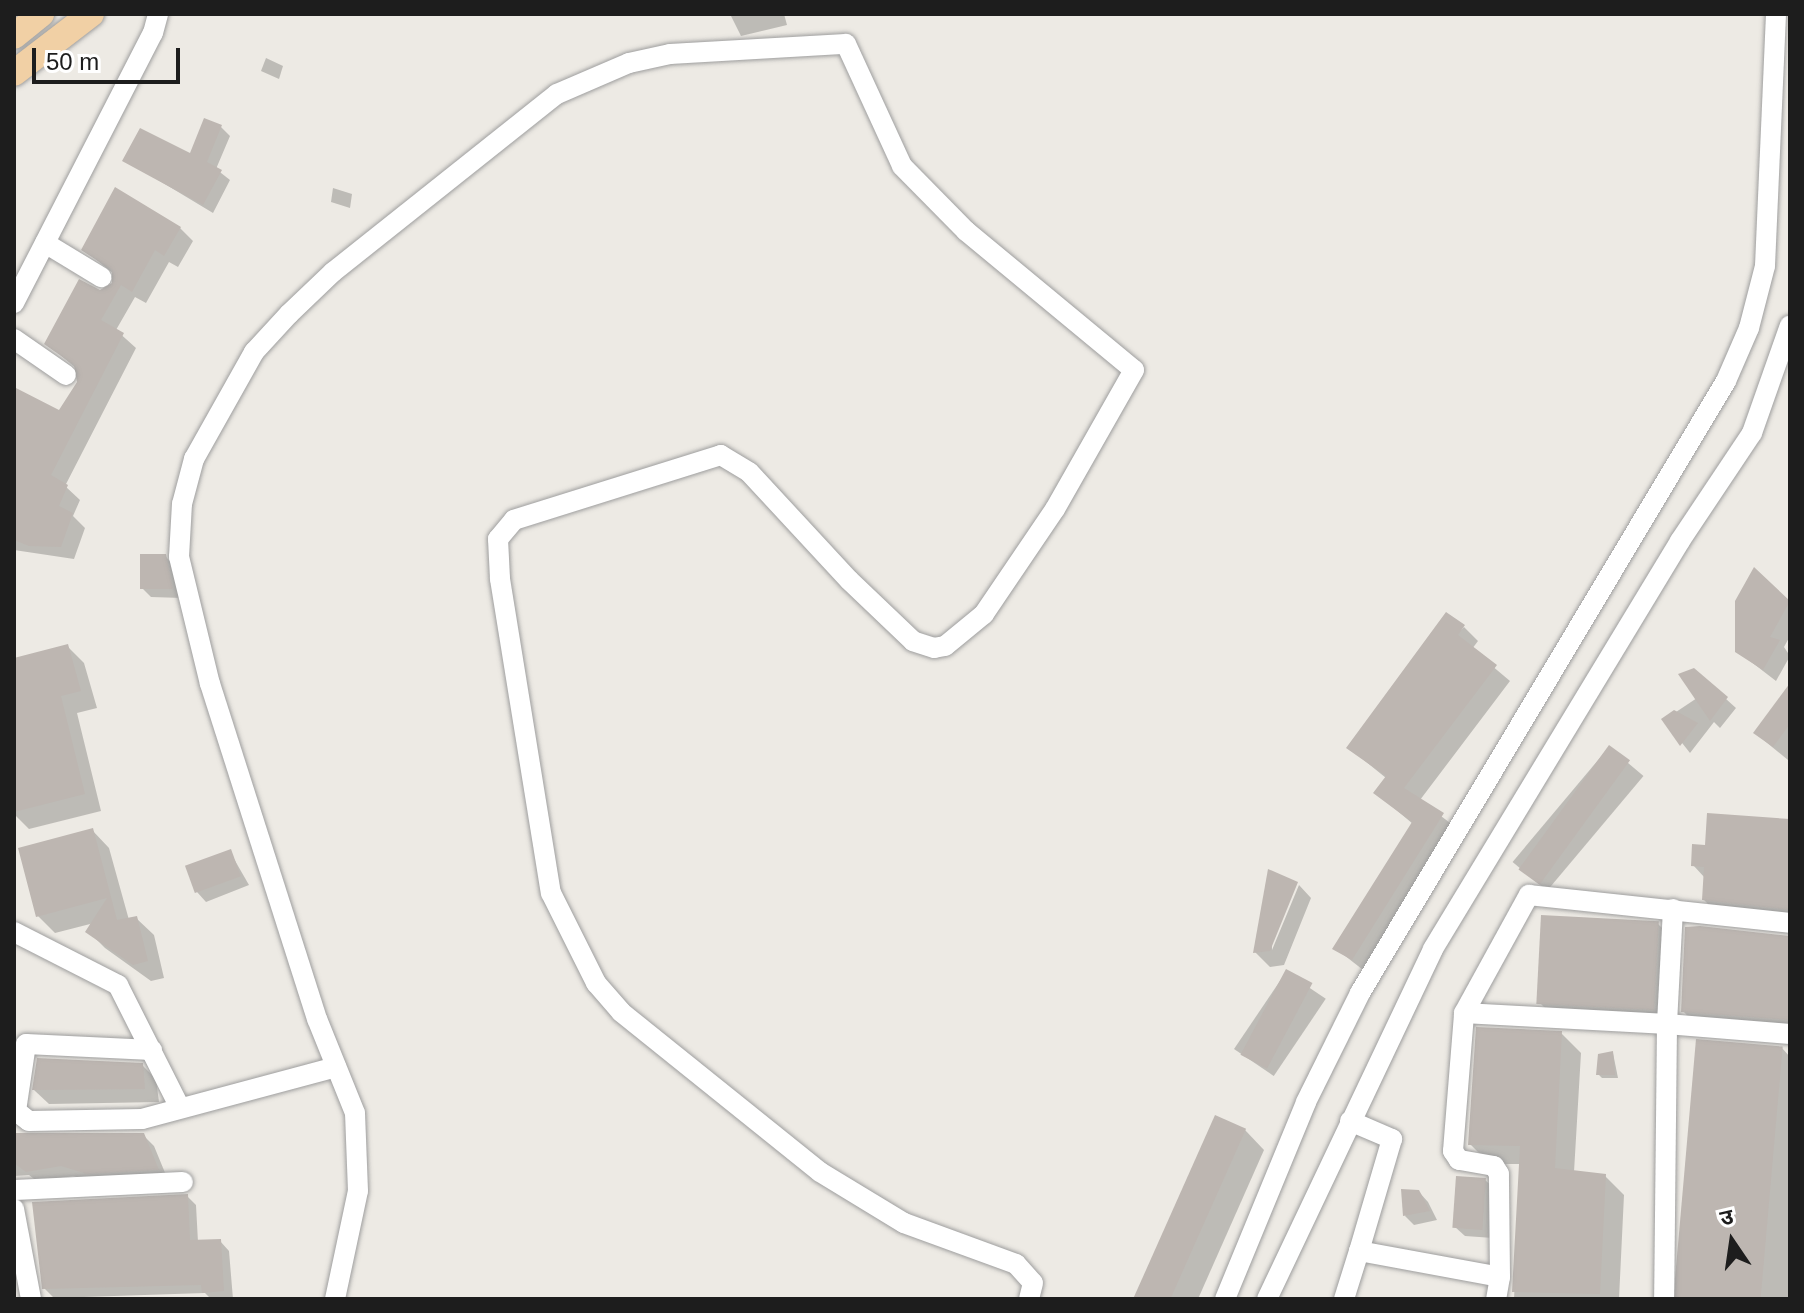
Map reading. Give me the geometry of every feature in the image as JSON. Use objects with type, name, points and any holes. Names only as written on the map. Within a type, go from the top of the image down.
[{"type":"main road","points":[[14,36],[41,14]]},
{"type":"main road","points":[[14,73],[91,14]]},
{"type":"street","points":[[14,303],[153,33],[158,14]]},
{"type":"street","points":[[1225,1299],[1306,1102],[1360,993],[1726,381],[1749,328],[1765,266],[1776,14]]},
{"type":"street","points":[[335,1299],[358,1191],[355,1113],[336,1067],[214,698],[179,557],[182,504],[194,459],[254,352],[289,314],[333,272],[557,94],[629,63],[670,54],[846,44],[902,166],[966,231],[1134,370],[1055,509],[984,614],[945,646],[934,648],[913,641],[849,580],[749,472],[721,455],[514,520],[498,539],[500,579],[551,893],[596,983],[621,1012],[820,1172],[904,1223],[1016,1264],[1033,1283],[1029,1299]]},
{"type":"street","points":[[45,243],[101,277]]},
{"type":"street","points":[[1267,1299],[1433,949],[1680,541],[1752,433],[1790,325]]},
{"type":"street","points":[[14,339],[66,375]]},
{"type":"street","points":[[1496,1299],[1500,1277],[1499,1174],[1494,1166],[1459,1160],[1453,1151],[1464,1013],[1529,895],[1790,923]]},
{"type":"street","points":[[1664,1299],[1667,1024],[1673,909]]},
{"type":"street","points":[[14,932],[118,985],[179,1106]]},
{"type":"street","points":[[1464,1013],[1790,1034]]},
{"type":"street","points":[[152,1050],[26,1044],[16,1111],[29,1121],[142,1119],[179,1106],[336,1067]]},
{"type":"street","points":[[1344,1299],[1392,1139],[1350,1121]]},
{"type":"street","points":[[14,1190],[183,1182]]},
{"type":"street","points":[[14,1209],[31,1299]]},
{"type":"street","points":[[1359,1251],[1500,1277]]},
{"type":"building","points":[[204,118],[222,125],[207,162],[222,170],[203,205],[122,161],[140,128],[190,153]]},
{"type":"building","points":[[115,187],[181,227],[164,256],[155,250],[132,292],[121,285],[101,320],[124,333],[51,475],[68,485],[59,506],[73,513],[61,547],[29,546],[14,540],[14,387],[59,410],[77,382],[74,365],[44,344],[79,279],[100,290],[112,283],[112,270],[81,250]]},
{"type":"building","points":[[140,554],[166,554],[173,589],[140,589]]},
{"type":"building","points":[[1754,567],[1790,601],[1770,637],[1780,640],[1763,670],[1735,652],[1735,601]]},
{"type":"building","points":[[1446,612],[1465,625],[1458,635],[1497,665],[1404,788],[1444,813],[1352,960],[1332,949],[1412,822],[1373,793],[1386,776],[1346,748]]},
{"type":"building","points":[[68,644],[81,691],[61,696],[85,794],[14,812],[14,658]]},
{"type":"building","points":[[1694,668],[1728,697],[1710,721],[1678,674]]},
{"type":"building","points":[[1790,683],[1790,724],[1773,747],[1753,733]]},
{"type":"building","points":[[1674,710],[1698,723],[1680,746],[1661,719]]},
{"type":"building","points":[[1609,745],[1630,760],[1540,885],[1518,870]]},
{"type":"building","points":[[1707,813],[1790,819],[1790,910],[1702,900],[1704,867],[1691,866],[1692,844],[1705,845]]},
{"type":"building","points":[[93,828],[117,920],[137,916],[148,961],[133,965],[85,932],[107,898],[36,917],[18,848]]},
{"type":"building","points":[[231,849],[241,876],[195,893],[185,866]]},
{"type":"building","points":[[1268,869],[1298,882],[1270,951],[1253,953]]},
{"type":"building","points":[[1541,915],[1659,921],[1654,1010],[1536,1004]]},
{"type":"building","points":[[1685,927],[1790,936],[1790,1020],[1681,1012]]},
{"type":"building","points":[[1286,969],[1312,983],[1267,1069],[1240,1055]]},
{"type":"building","points":[[1476,1027],[1562,1031],[1555,1168],[1606,1174],[1600,1294],[1512,1292],[1520,1146],[1468,1145]]},
{"type":"building","points":[[1696,1039],[1783,1047],[1761,1299],[1673,1298]]},
{"type":"building","points":[[1613,1051],[1615,1075],[1596,1075],[1598,1054]]},
{"type":"building","points":[[37,1058],[143,1063],[145,1089],[32,1090]]},
{"type":"building","points":[[1215,1115],[1246,1129],[1170,1299],[1133,1299]]},
{"type":"building","points":[[14,1133],[144,1133],[159,1170],[87,1174],[61,1166],[26,1172],[14,1163]]},
{"type":"building","points":[[1456,1176],[1486,1178],[1482,1230],[1452,1228]]},
{"type":"building","points":[[1401,1189],[1419,1190],[1430,1211],[1403,1216]]},
{"type":"building","points":[[188,1194],[190,1240],[221,1239],[224,1291],[202,1293],[201,1285],[42,1289],[32,1202]]}]
